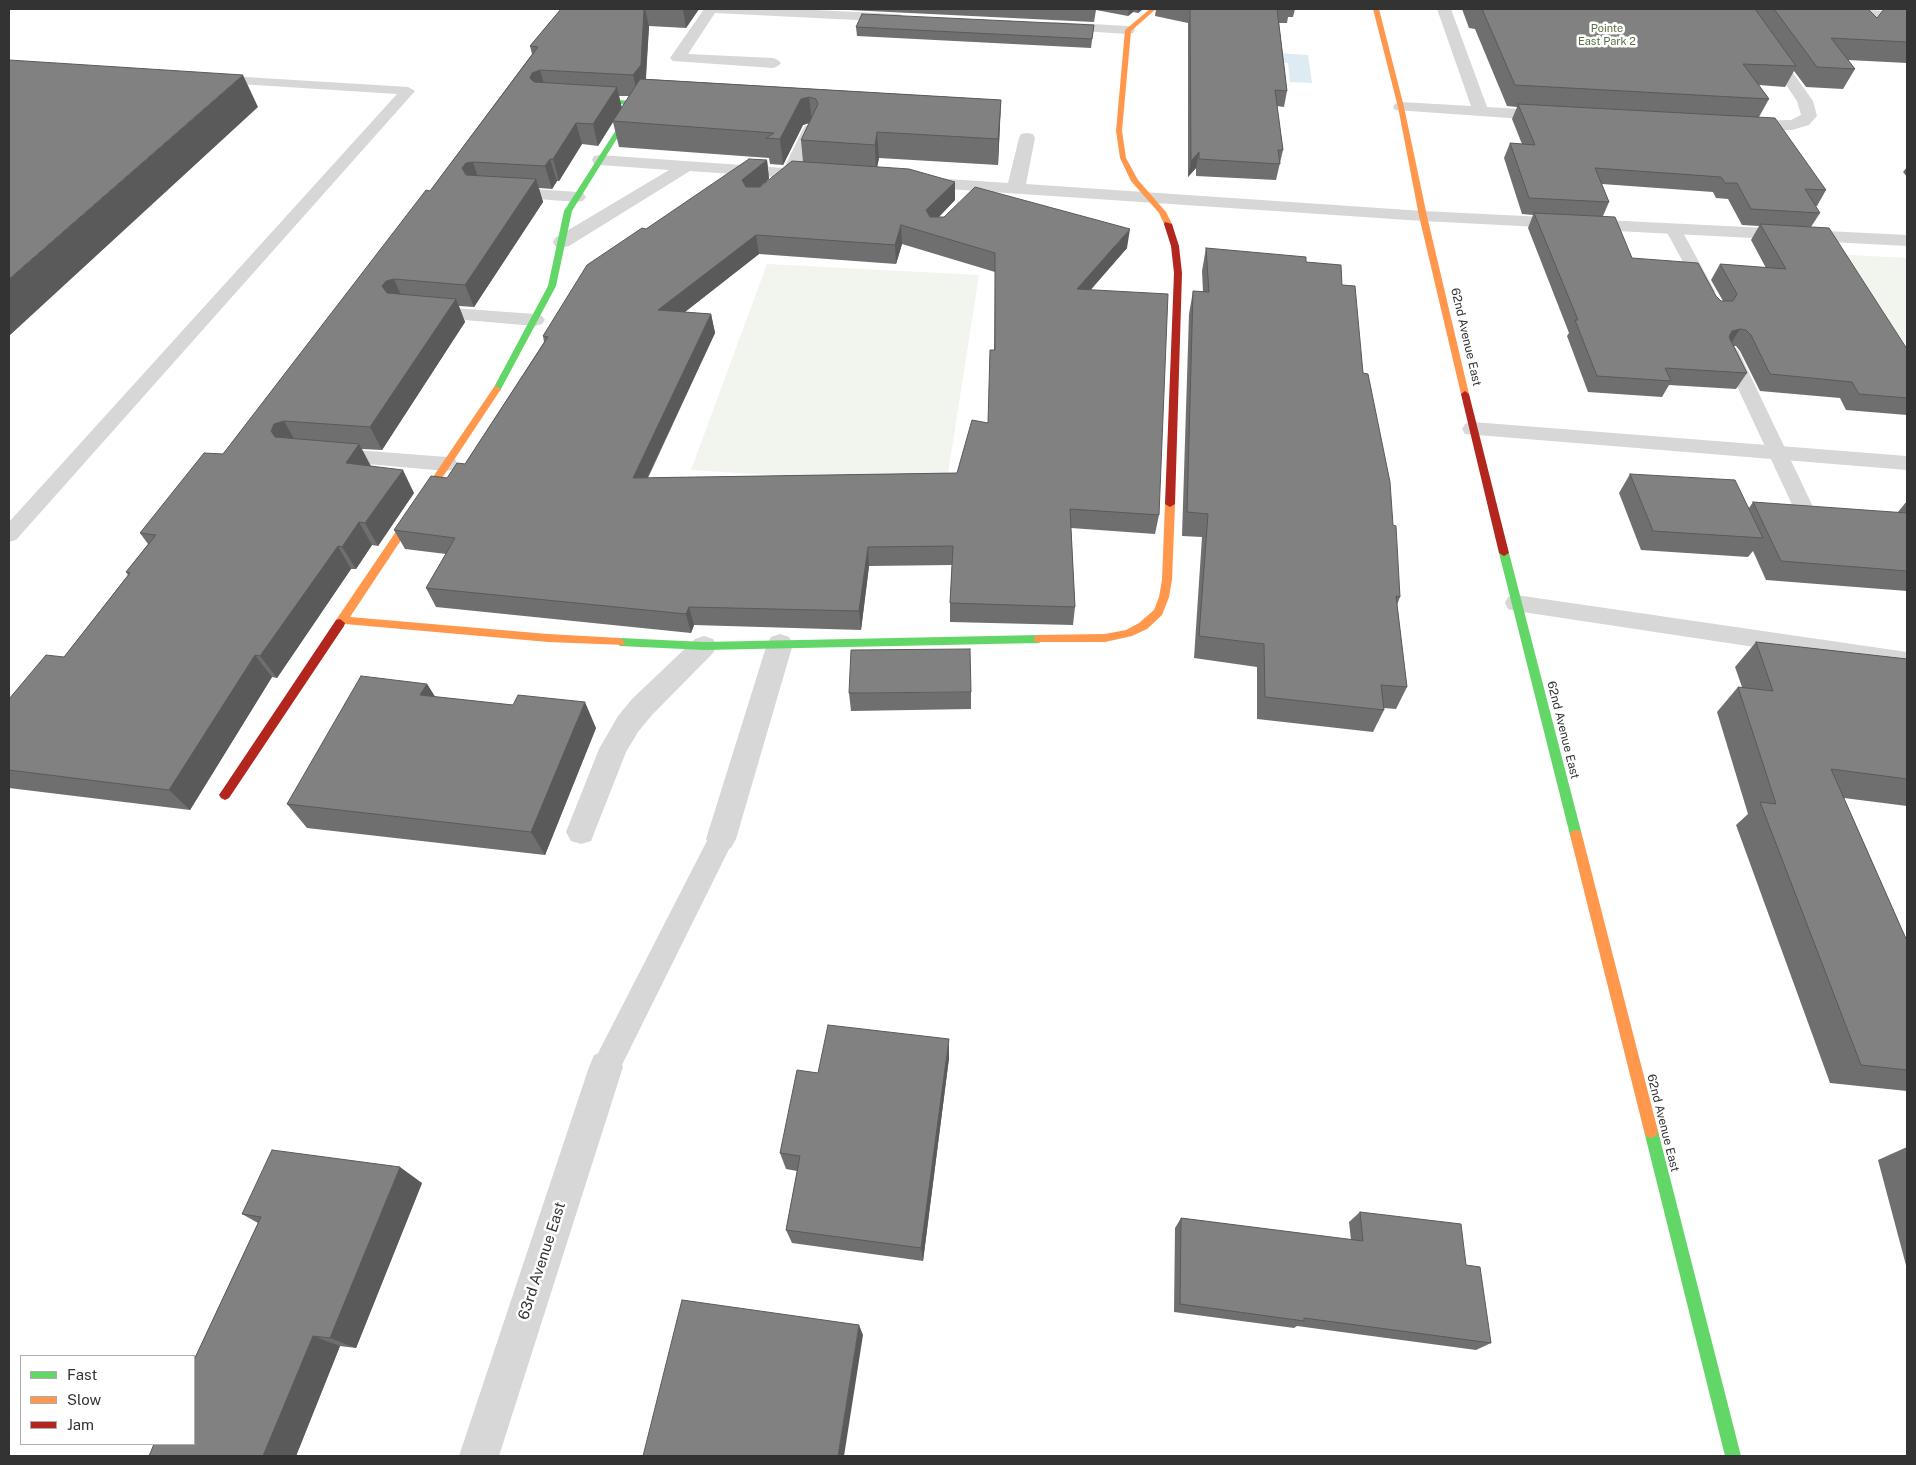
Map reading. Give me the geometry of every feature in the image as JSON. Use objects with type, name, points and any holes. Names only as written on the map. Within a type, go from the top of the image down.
[{"type":"street","points":[[773,63],[678,58],[711,9],[910,19]]},
{"type":"street","points":[[1039,26],[1128,30],[1153,9]]},
{"type":"street","name":"62nd Avenue East","points":[[1376,9],[1401,107],[1422,216],[1516,603],[1733,1456]]},
{"type":"street","points":[[1444,9],[1481,112]]},
{"type":"street","points":[[1727,125],[1786,126],[1804,122],[1809,116],[1805,102],[1748,19],[1747,9]]},
{"type":"street","points":[[1852,12],[1907,16]]},
{"type":"street","points":[[342,620],[548,638],[704,646],[1105,638],[1128,633],[1143,626],[1158,612],[1164,597],[1167,580],[1178,273],[1175,246],[1169,226],[1162,212],[1135,181],[1128,168],[1120,144],[1120,118],[1128,30]]},
{"type":"street","points":[[226,795],[504,379],[552,286],[568,212],[636,103],[573,100]]},
{"type":"street","points":[[1401,107],[1570,117]]},
{"type":"street","points":[[762,195],[790,173],[811,129]]},
{"type":"street","points":[[1016,188],[1027,138]]},
{"type":"street","points":[[600,160],[829,176]]},
{"type":"street","points":[[562,242],[687,166]]},
{"type":"street","points":[[906,181],[1422,216],[1907,241]]},
{"type":"street","points":[[963,205],[983,186]]},
{"type":"street","points":[[490,191],[577,197]]},
{"type":"street","points":[[404,310],[535,320]]},
{"type":"street","points":[[1473,428],[1907,463]]},
{"type":"street","points":[[307,454],[447,464]]},
{"type":"street","points":[[721,839],[780,644]]},
{"type":"street","points":[[581,832],[612,749],[628,724],[642,707],[704,646]]},
{"type":"street","name":"63rd Avenue East","points":[[479,1456],[606,1067]]},
{"type":"lane","points":[[9,535],[408,91],[198,78]]},
{"type":"lane","points":[[1673,229],[1713,303]]},
{"type":"lane","points":[[1730,352],[1806,513]]},
{"type":"lane","points":[[1516,603],[1907,661]]},
{"type":"lane","points":[[606,1067],[721,839]]},
{"type":"shaded area","points":[[1232,50],[1308,55],[1312,83],[1290,82],[1288,63],[1232,60]]},
{"type":"shaded area","points":[[1834,254],[1907,258],[1907,364]]},
{"type":"shaded area","points":[[767,264],[979,275],[946,486],[691,470]]},
{"type":"building","points":[[561,9],[644,9],[641,65],[633,75],[540,70],[532,73],[530,78],[534,82],[617,87],[593,124],[576,123],[553,159],[550,159],[545,166],[473,162],[466,163],[462,168],[466,175],[536,179],[465,285],[394,279],[386,281],[382,286],[387,293],[456,299],[370,427],[284,421],[274,424],[271,431],[275,437],[359,444],[346,463],[403,470],[365,523],[359,522],[342,547],[338,546],[260,656],[255,655],[169,790],[9,770],[9,699],[46,655],[64,657],[130,573],[126,572],[156,535],[140,533],[204,453],[223,454],[426,190],[430,191],[538,47],[530,46]]},
{"type":"building","points":[[1190,9],[1277,9],[1287,91],[1275,90],[1283,150],[1278,150],[1280,164],[1199,159],[1199,152],[1191,161]]},
{"type":"building","points":[[1482,9],[1755,9],[1796,66],[1743,64],[1769,99],[1515,85]]},
{"type":"building","points":[[1774,9],[1868,9],[1877,18],[1884,9],[1907,9],[1907,42],[1831,38],[1855,69],[1817,67]]},
{"type":"building","points":[[862,14],[1094,25],[1092,39],[856,27]]},
{"type":"building","points":[[9,60],[243,75],[9,279]]},
{"type":"building","points":[[640,79],[1001,100],[998,139],[877,132],[875,145],[801,140],[818,104],[816,99],[809,97],[801,99],[780,139],[766,138],[774,133],[613,121]]},
{"type":"building","points":[[1518,104],[1775,118],[1826,190],[1805,189],[1820,213],[1751,209],[1737,183],[1725,183],[1721,177],[1595,168],[1609,202],[1529,198],[1510,143],[1535,145]]},
{"type":"building","points":[[749,159],[767,160],[742,180],[746,187],[760,187],[792,161],[909,169],[955,182],[926,210],[930,217],[944,217],[975,187],[1130,229],[1077,289],[1168,294],[1159,515],[1070,509],[1075,607],[950,603],[953,546],[868,547],[859,611],[689,607],[686,614],[426,588],[455,538],[394,530],[431,476],[447,478],[457,463],[465,464],[548,337],[543,336],[587,265],[642,228],[646,229]],"holes":[[[901,225],[995,253],[995,350],[990,350],[988,423],[972,420],[957,473],[633,478],[711,314],[658,310],[756,235],[895,245]]]},
{"type":"building","points":[[1534,213],[1615,217],[1632,258],[1698,263],[1716,296],[1721,301],[1733,301],[1737,294],[1720,264],[1786,269],[1760,224],[1829,228],[1907,349],[1907,398],[1859,394],[1852,382],[1770,374],[1751,335],[1746,330],[1740,329],[1732,331],[1729,337],[1747,373],[1665,368],[1671,381],[1597,376],[1575,320],[1578,320]]},
{"type":"building","points":[[1206,248],[1306,257],[1306,262],[1341,265],[1342,285],[1355,286],[1363,373],[1368,374],[1390,482],[1393,525],[1396,526],[1400,597],[1396,596],[1407,687],[1381,685],[1384,710],[1265,697],[1264,644],[1199,636],[1208,514],[1187,512],[1193,291],[1209,292]]},
{"type":"building","points":[[1630,474],[1735,480],[1763,538],[1653,531]]},
{"type":"building","points":[[1753,502],[1907,513],[1907,571],[1781,561]]},
{"type":"building","points":[[1756,642],[1907,659],[1907,779],[1831,769],[1907,941],[1907,1070],[1861,1065],[1760,802],[1776,804],[1738,687],[1773,691]]},
{"type":"building","points":[[970,649],[971,692],[849,693],[851,650]]},
{"type":"building","points":[[361,676],[427,684],[420,695],[513,705],[518,695],[585,702],[531,832],[287,804]]},
{"type":"building","points":[[828,1025],[949,1039],[921,1248],[786,1230],[800,1156],[780,1153],[797,1070],[818,1073]]},
{"type":"building","points":[[272,1150],[400,1167],[330,1338],[313,1336],[263,1456],[149,1456],[154,1445],[195,1445],[195,1358],[261,1217],[242,1214]]},
{"type":"building","points":[[1360,1212],[1461,1224],[1466,1265],[1480,1267],[1491,1343],[1304,1318],[1304,1321],[1180,1304],[1181,1218],[1363,1241]]},
{"type":"building","points":[[682,1300],[859,1325],[838,1456],[643,1456]]},
{"type":"traffic: fast","points":[[497,389],[552,286],[568,211],[636,103],[582,100]]},
{"type":"traffic: fast","points":[[1504,553],[1576,835]]},
{"type":"traffic: fast","points":[[620,642],[704,646],[1039,639]]},
{"type":"traffic: fast","points":[[1651,1131],[1733,1456]]},
{"type":"traffic: slow","points":[[1153,9],[1128,30],[1119,131],[1123,158],[1128,168],[1135,181],[1162,212],[1168,224]]},
{"type":"traffic: slow","points":[[1376,9],[1401,107],[1423,216],[1465,394]]},
{"type":"traffic: slow","points":[[340,623],[497,389]]},
{"type":"traffic: slow","points":[[1039,639],[1105,638],[1128,633],[1143,626],[1158,612],[1164,597],[1167,580],[1170,504]]},
{"type":"traffic: slow","points":[[342,620],[548,638],[620,642]]},
{"type":"traffic: slow","points":[[1576,835],[1651,1131]]},
{"type":"traffic: jam","points":[[1168,224],[1175,246],[1178,273],[1170,504]]},
{"type":"traffic: jam","points":[[1465,394],[1504,553]]},
{"type":"traffic: jam","points":[[225,795],[340,623]]},
{"type":"park label","name":"Pointe East Park 2","points":[[1607,35]]}]
